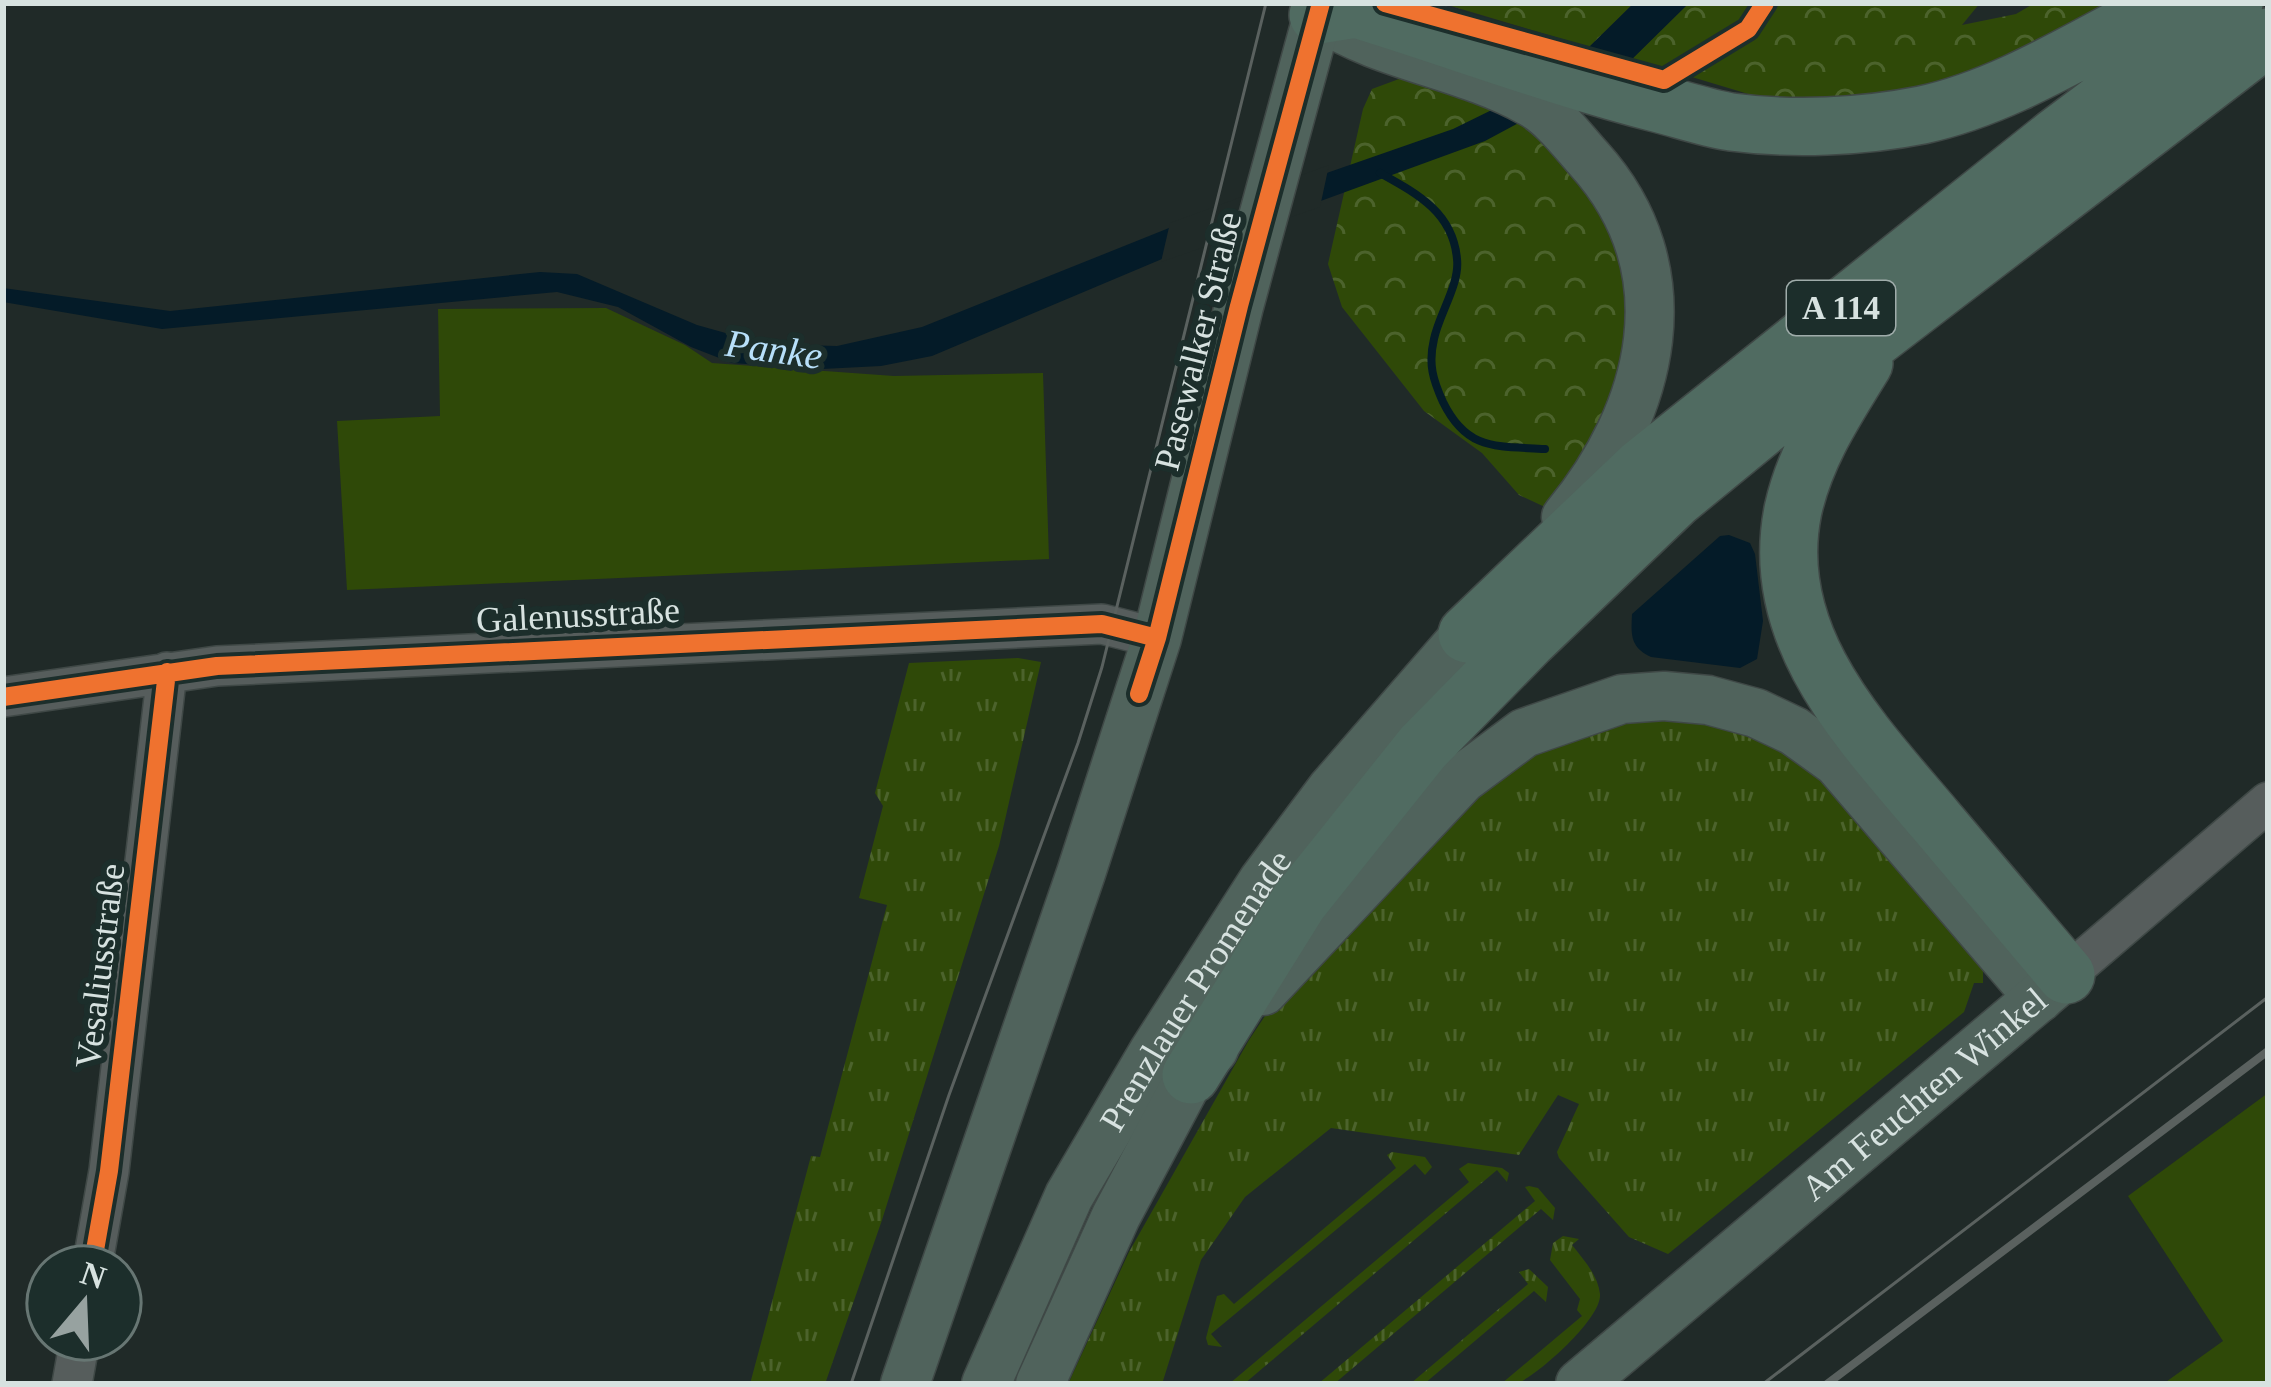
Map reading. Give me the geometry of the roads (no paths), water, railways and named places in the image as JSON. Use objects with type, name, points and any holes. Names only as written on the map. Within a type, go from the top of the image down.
[{"type":"highway","points":[[1319,9],[1356,9],[1611,92],[1729,122],[1786,126],[1922,115],[2050,66],[2170,3]]},
{"type":"highway","name":"A 114","points":[[1467,634],[1641,468],[2038,151],[2234,3]]},
{"type":"highway","name":"A 114","points":[[1191,1076],[1299,902],[1424,747],[1675,500],[2268,37]]},
{"type":"highway","points":[[1882,334],[1817,439],[1801,481],[1789,549],[1796,611],[1808,646],[1839,703],[2052,986]]},
{"type":"main road","name":"Pasewalker Straße","points":[[905,1384],[1047,975],[1157,638],[1319,9]]},
{"type":"main road","name":"Prenzlauer Promenade","points":[[986,1384],[1069,1196],[1263,881],[1331,790],[1572,510],[1618,444],[1641,373],[1651,316],[1647,266],[1633,219],[1604,176],[1532,103],[1353,38],[1319,9]]},
{"type":"main road","name":"Prenzlauer Promenade","points":[[1040,1384],[1116,1216],[1191,1076],[1357,888],[1462,779],[1524,733],[1622,700],[1684,697],[1733,706],[1780,723],[1814,744],[1857,781],[2052,986]]},
{"type":"main road","name":"Am Feuchten Winkel","points":[[1580,1384],[2052,986]]},
{"type":"street","name":"Galenusstraße","points":[[3,697],[167,672],[375,657],[1102,624],[1157,638]]},
{"type":"street","name":"Vesaliusstraße","points":[[96,1243],[112,1148],[167,672]]},
{"type":"street","name":"Am Feuchten Winkel","points":[[2052,986],[2268,802]]},
{"type":"water","name":"Panke","points":[[1634,3],[1689,3],[1625,66],[1485,141],[1162,259],[932,356],[881,366],[822,369],[732,363],[691,347],[618,307],[557,292],[162,329],[3,302],[3,288],[170,311],[540,272],[577,274],[697,325],[765,344],[837,346],[922,327],[1169,228],[1453,129],[1508,102],[1582,54]]},
{"type":"water","points":[[1720,536],[1750,543],[1755,554],[1763,621],[1757,659],[1740,668],[1644,653],[1633,640],[1632,614]]},
{"type":"waterway","points":[[1380,173],[1430,206],[1454,243],[1455,279],[1431,356],[1432,372],[1452,418],[1485,443],[1545,449]]},
{"type":"tram line","points":[[851,1384],[1102,667],[1266,3]]},
{"type":"tram line","points":[[1763,1384],[2268,997]]},
{"type":"railway","points":[[1827,1384],[2268,1051]]}]
